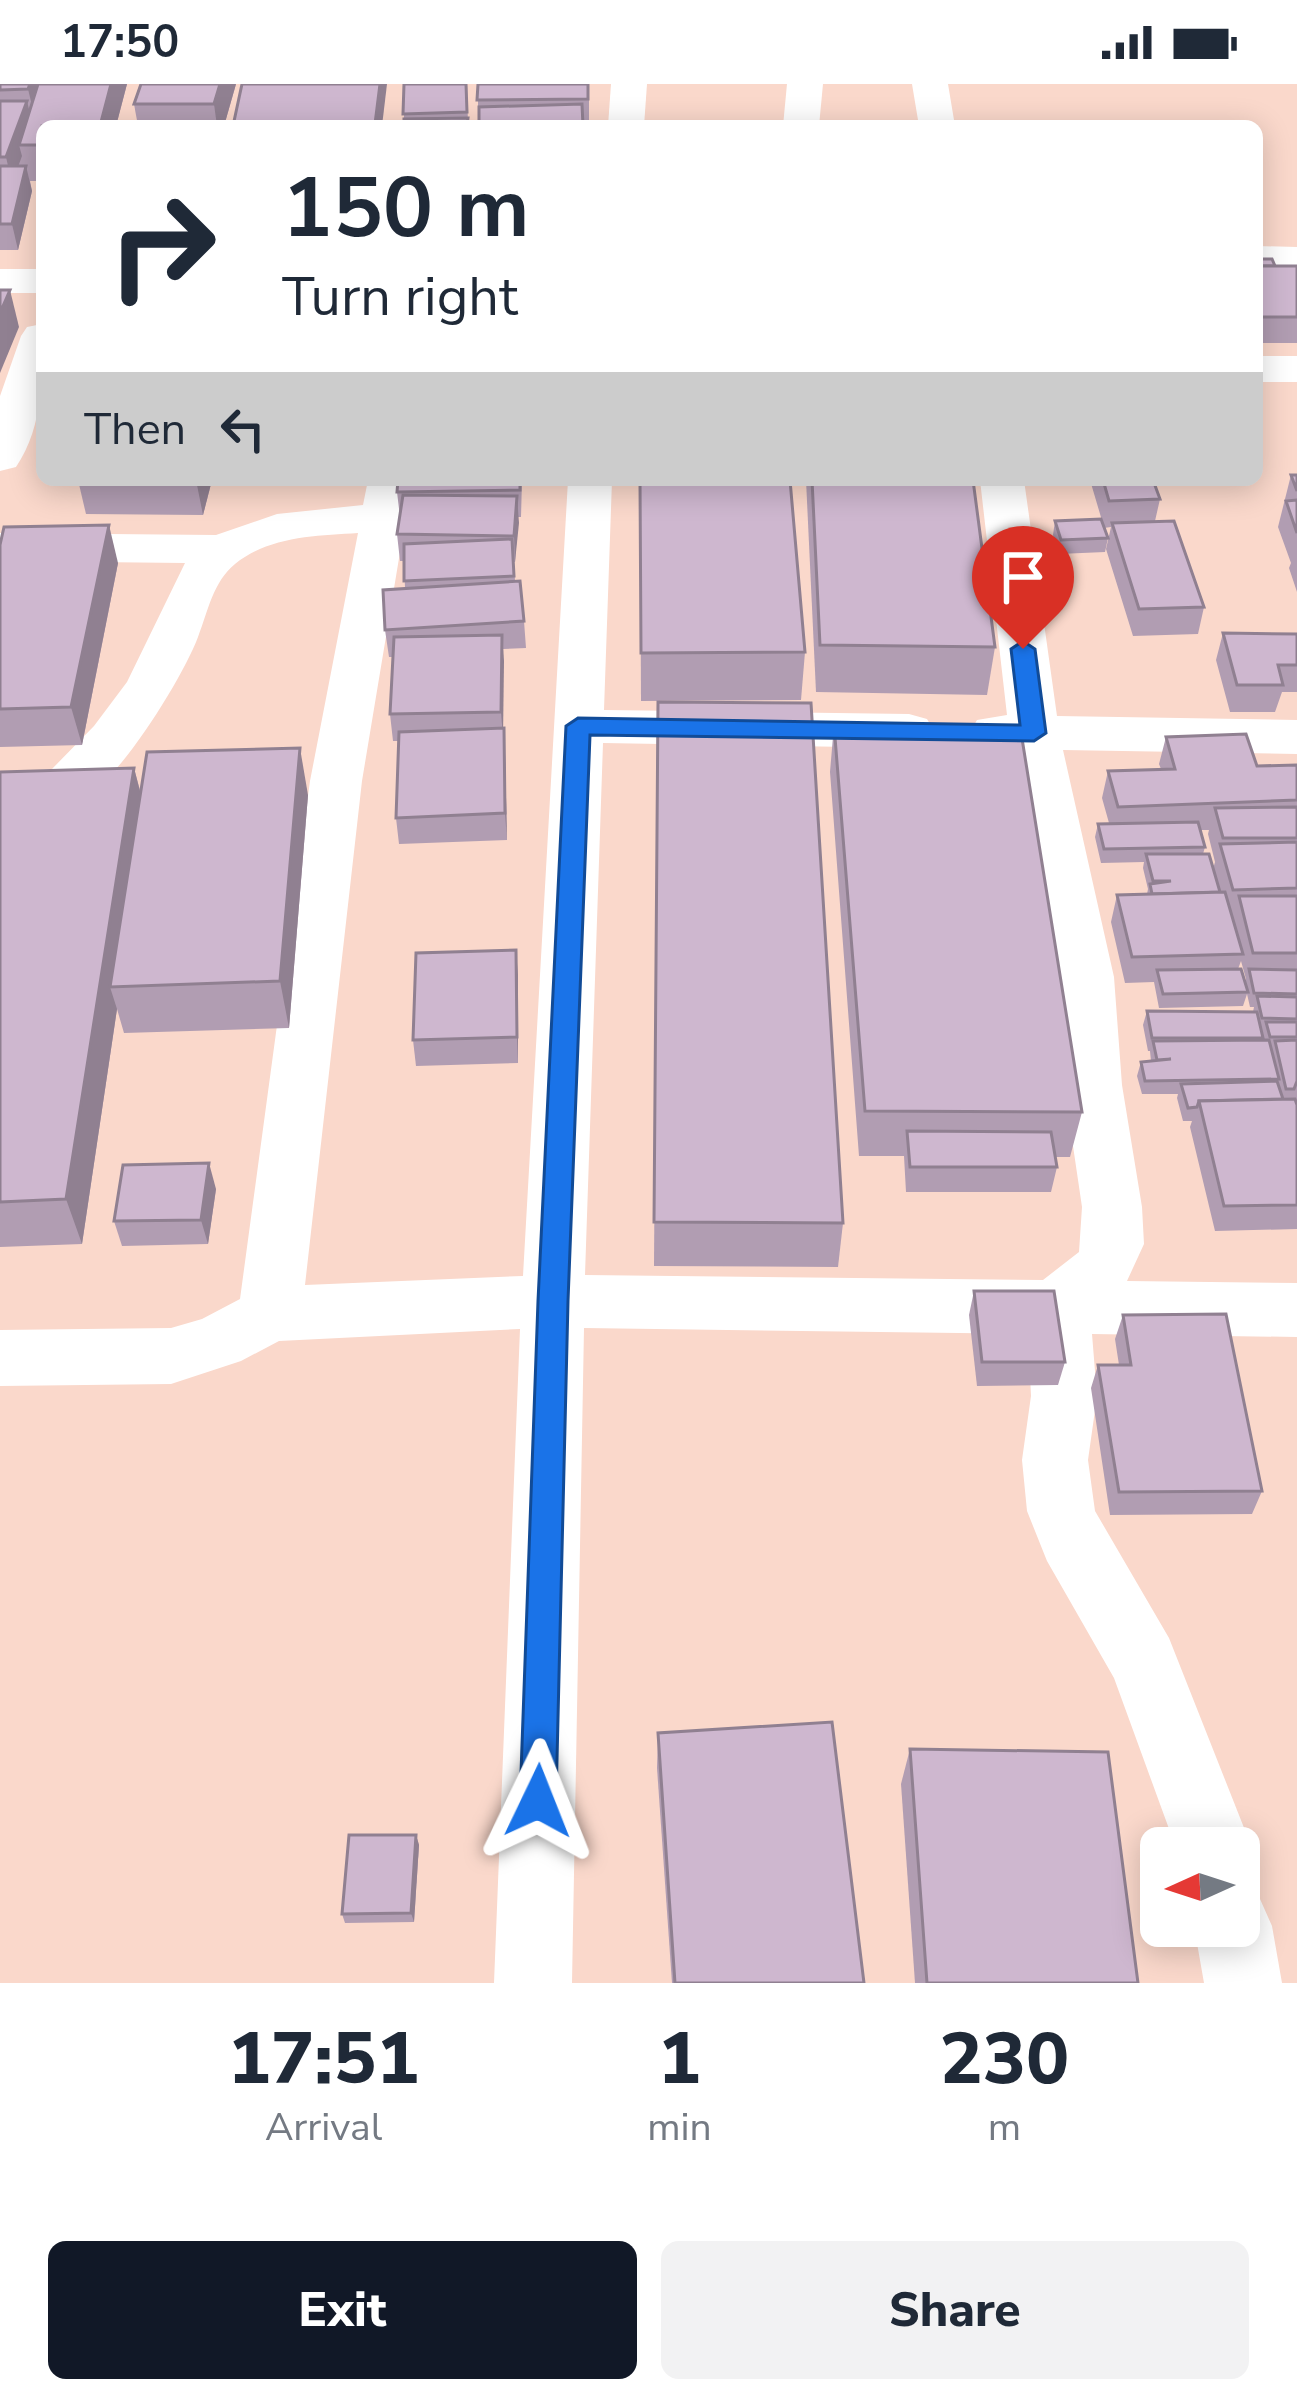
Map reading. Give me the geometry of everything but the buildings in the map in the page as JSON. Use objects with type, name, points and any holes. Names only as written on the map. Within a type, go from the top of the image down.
[{"type":"street","points":[[626,120],[629,84]]},
{"type":"street","points":[[802,120],[805,84]]},
{"type":"street","points":[[930,84],[936,120]]},
{"type":"street","points":[[1263,258],[1297,259]]},
{"type":"street","points":[[0,281],[36,281]]},
{"type":"street","points":[[0,458],[36,353]]},
{"type":"street","points":[[1263,369],[1297,369]]},
{"type":"street","points":[[532,1983],[553,1301],[590,486]]},
{"type":"street","points":[[1003,486],[1034,733],[1086,977],[1093,1085],[1112,1207],[1113,1244],[1102,1268],[1058,1306]]},
{"type":"street","points":[[0,547],[224,549],[385,499]]},
{"type":"street","points":[[270,1314],[314,782],[385,499]]},
{"type":"street","points":[[66,786],[122,731],[170,646],[199,572],[224,549]]},
{"type":"street","points":[[578,726],[1297,736]]},
{"type":"street","points":[[0,791],[134,785]]},
{"type":"street","points":[[0,1358],[171,1355],[218,1342],[270,1314],[553,1301],[1297,1310]]},
{"type":"street","points":[[1058,1306],[1064,1396],[1055,1460],[1061,1511],[1078,1552],[1144,1663],[1206,1827]]},
{"type":"street","points":[[1237,1947],[1244,1983]]},
{"type":"route","points":[[538,1801],[553,1301],[578,726],[1034,733],[1023,649]]}]
